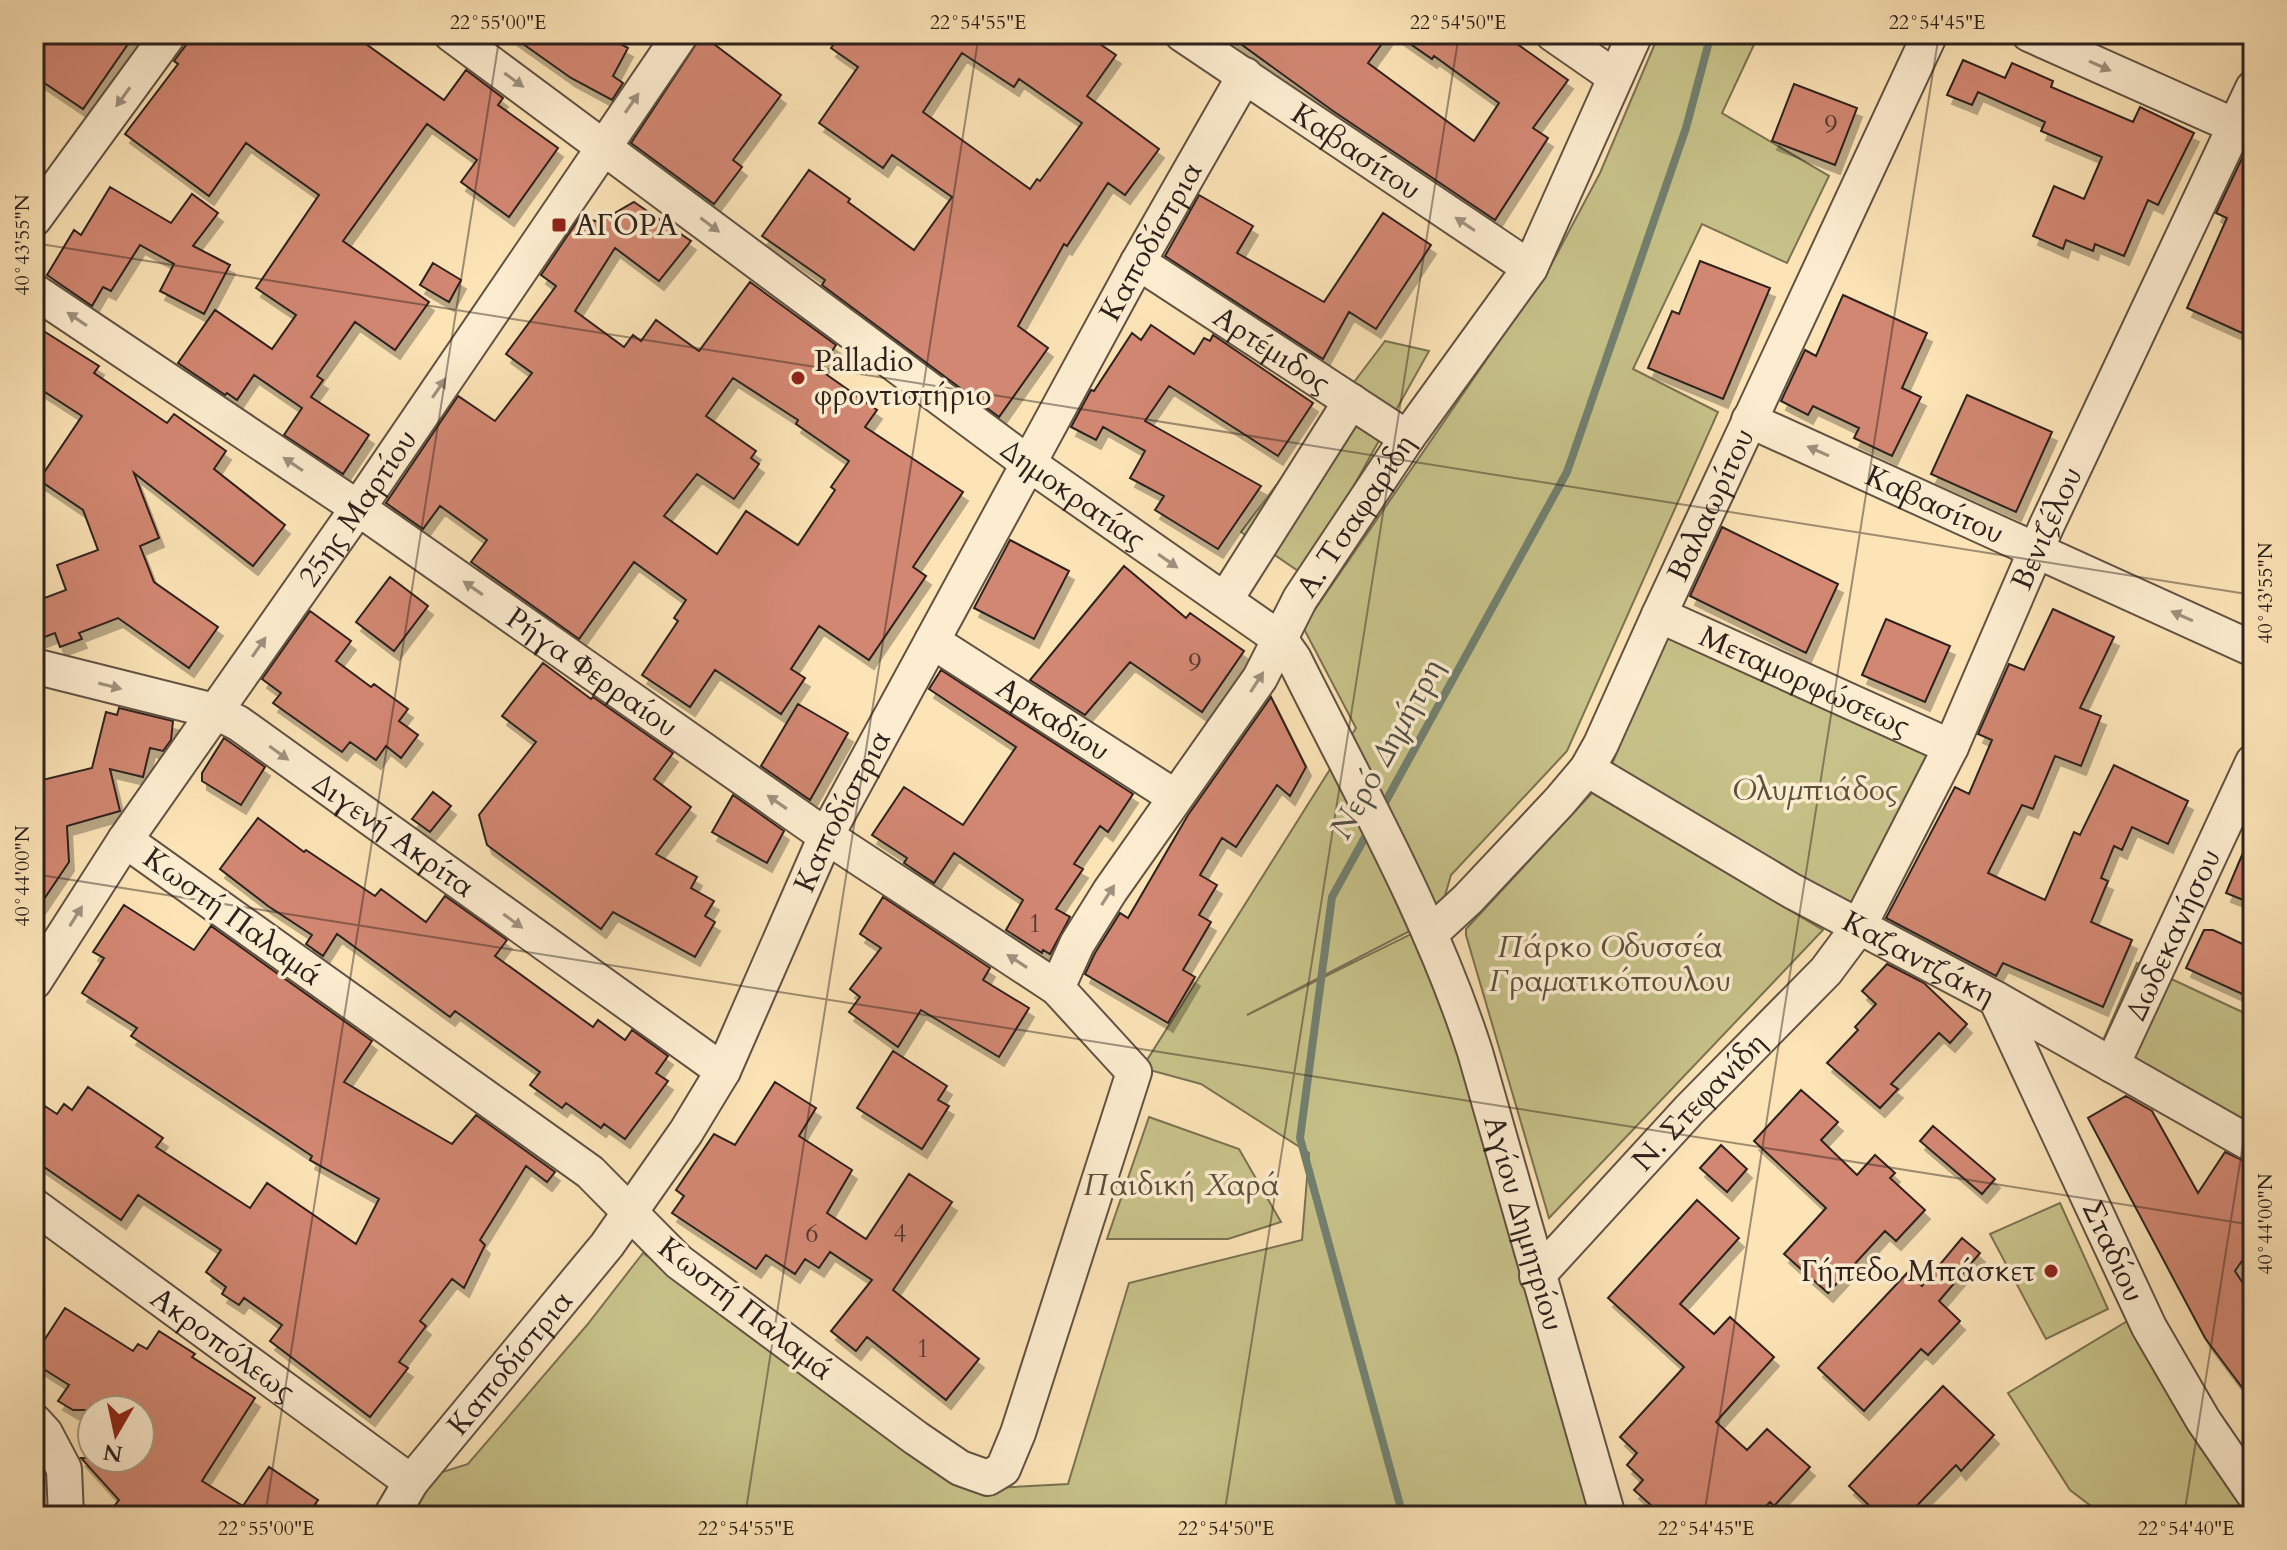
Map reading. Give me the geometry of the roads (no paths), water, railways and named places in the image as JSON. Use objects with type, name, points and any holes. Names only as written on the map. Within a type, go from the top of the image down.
[{"type":"street","points":[[34,219],[169,34]]},
{"type":"street","name":"Δημοκρατίας","points":[[451,34],[1028,463],[1280,639],[1294,659],[1430,934]]},
{"type":"street","name":"25ης Μαρτίου","points":[[34,982],[125,840],[358,508],[681,34]]},
{"type":"street","points":[[1553,34],[1615,77]]},
{"type":"street","name":"Α. Τσαφαρίδη","points":[[1057,988],[1077,944],[1175,797],[1260,678],[1300,599],[1407,438],[1530,268],[1635,34]]},
{"type":"street","name":"Βαλαωρίτου","points":[[1430,934],[1468,899],[1587,769],[1617,713],[1659,615],[1930,34]]},
{"type":"street","points":[[2029,34],[2244,130],[2253,88]]},
{"type":"street","name":"Καβασίτου","points":[[1188,36],[1530,268]]},
{"type":"street","name":"Καποδίστρια","points":[[391,1516],[411,1482],[607,1245],[686,1132],[723,1071],[826,836],[1138,262],[1245,75]]},
{"type":"street","name":"Βενιζέλου","points":[[1858,928],[1951,747],[2036,550],[2244,130]]},
{"type":"street","name":"Αρτέμιδος","points":[[1138,262],[1407,438]]},
{"type":"street","name":"Ρήγα Φερραίου","points":[[34,291],[358,508],[826,836],[1057,988],[1134,1072]]},
{"type":"street","points":[[1225,600],[1351,401]]},
{"type":"street","name":"Καβασίτου","points":[[1749,420],[2253,649]]},
{"type":"street","name":"Μεταμορφώσεως","points":[[1659,615],[1951,747]]},
{"type":"street","name":"Αρκαδίου","points":[[932,641],[1175,797]]},
{"type":"street","name":"Διγενή Ακρίτα","points":[[34,666],[214,711],[238,723],[723,1071]]},
{"type":"street","name":"Δωδεκανήσου","points":[[2112,1065],[2253,762]]},
{"type":"street","name":"Καζαντζάκη","points":[[1587,769],[1858,928],[1996,999],[2253,1145]]},
{"type":"street","name":"Κωστή Παλαμά","points":[[125,840],[590,1172],[668,1252],[916,1438],[960,1468],[988,1478],[1003,1469],[1018,1433],[1134,1072]]},
{"type":"street","name":"Ν. Στεφανίδη","points":[[1537,1276],[1689,1110],[1826,971],[1858,928]]},
{"type":"street","name":"Αγίου Δημητρίου","points":[[1430,934],[1451,980],[1475,1052],[1608,1516]]},
{"type":"street","name":"Σταδίου","points":[[1996,999],[2149,1327],[2203,1420],[2253,1493]]},
{"type":"street","name":"Ακροπόλεως","points":[[34,1206],[411,1482]]},
{"type":"street","points":[[34,1421],[45,1433],[64,1469],[66,1516]]},
{"type":"waterway","name":"Νερό Δημήτρη","points":[[1382,808],[1567,472],[1686,128],[1711,34]]},
{"type":"waterway","name":"Νερό Δημήτρη","points":[[1369,830],[1332,897],[1300,1138],[1403,1516]]},
{"type":"place","name":"ΑΓΟΡΑ","points":[[559,225]]},
{"type":"place","name":"Palladio φροντιστήριο","points":[[798,378]]},
{"type":"place","name":"Γήπεδο Μπάσκετ","points":[[2051,1271]]},
{"type":"park label","name":"Ολυμπιάδος","points":[[1815,790]]},
{"type":"park label","name":"Πάρκο Οδυσσέα Γραματικόπουλου","points":[[1610,964]]},
{"type":"park label","name":"Παιδική Χαρά","points":[[1182,1185]]}]
